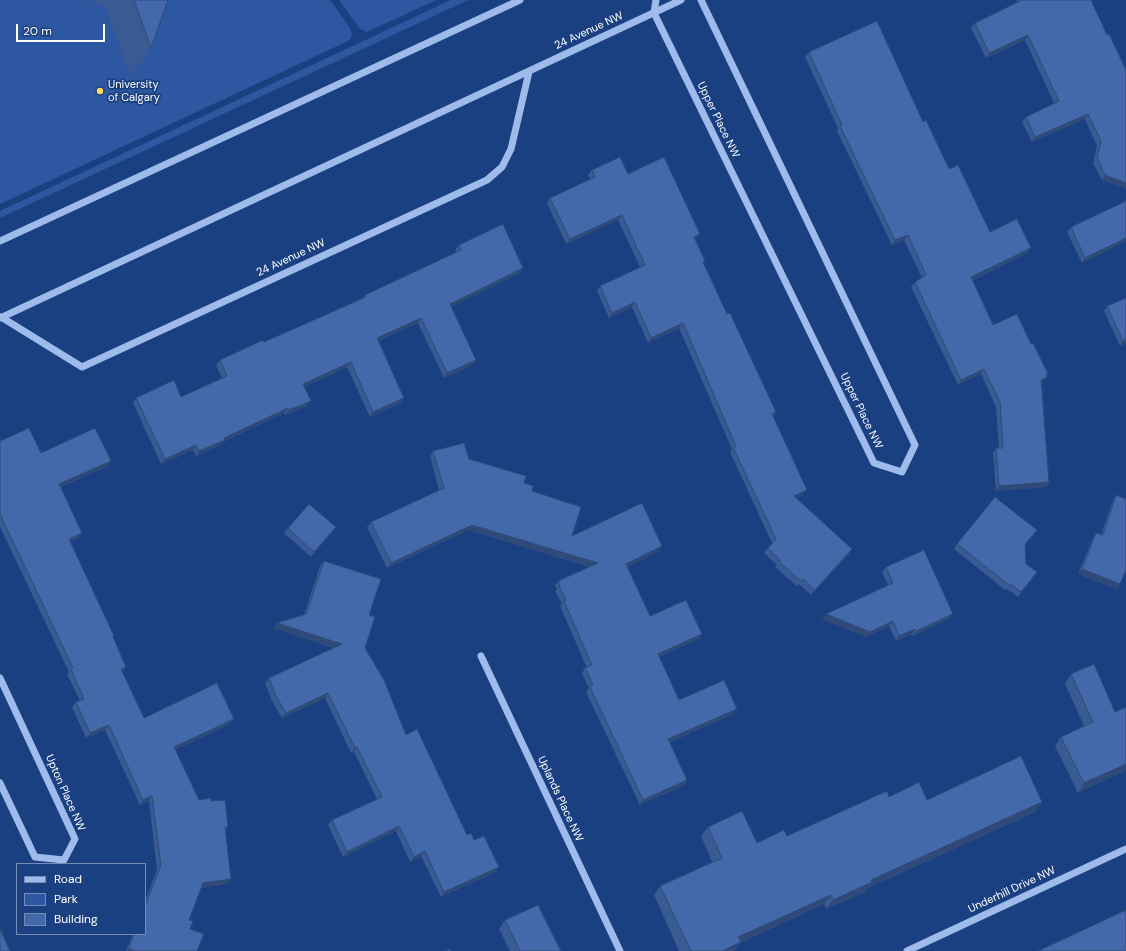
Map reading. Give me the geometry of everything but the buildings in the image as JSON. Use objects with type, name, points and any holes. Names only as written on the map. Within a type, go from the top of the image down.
[{"type":"street","points":[[0,241],[520,0]]},
{"type":"street","points":[[654,13],[656,0]]},
{"type":"street","name":"24 Avenue NW","points":[[1,317],[682,0]]},
{"type":"street","name":"Upper Place NW","points":[[654,13],[874,463],[902,472],[915,445],[701,0]]},
{"type":"street","name":"24 Avenue NW","points":[[1,317],[82,367],[487,180],[502,167],[511,149],[529,72]]},
{"type":"street","name":"Uplands Place NW","points":[[481,656],[620,951]]},
{"type":"street","name":"Upton Place NW","points":[[0,678],[75,839],[64,860],[35,857],[0,783]]},
{"type":"street","name":"Underhill Drive NW","points":[[907,951],[1126,849]]},
{"type":"green space","name":"University of Calgary","points":[[0,0],[89,0],[105,8],[131,76],[158,0],[330,0],[350,28],[352,35],[350,40],[0,204]]},
{"type":"green space","points":[[339,0],[436,0],[366,32],[359,28]]},
{"type":"green space","points":[[451,0],[468,0],[0,218],[0,211]]},
{"type":"place","name":"University of Calgary","points":[[100,91]]}]
